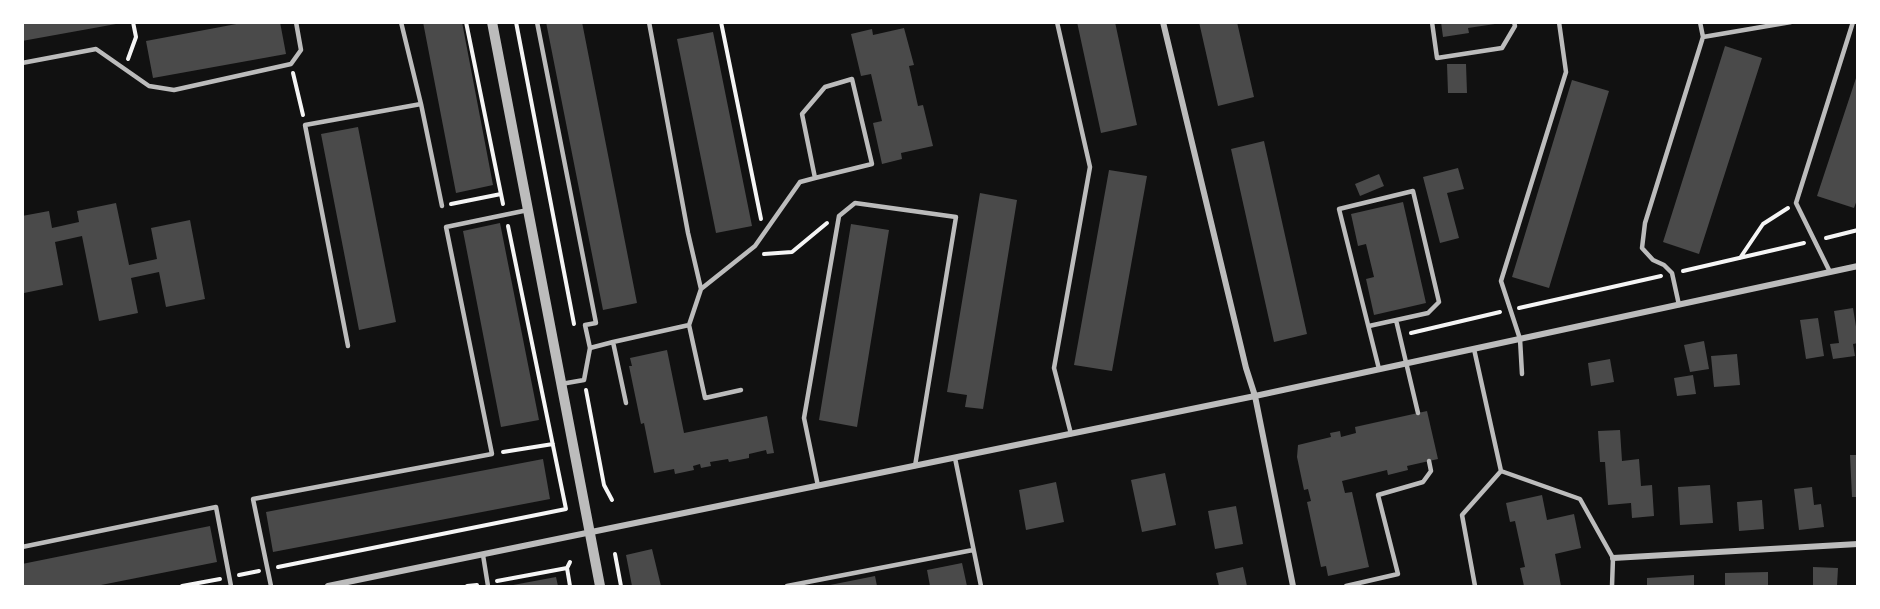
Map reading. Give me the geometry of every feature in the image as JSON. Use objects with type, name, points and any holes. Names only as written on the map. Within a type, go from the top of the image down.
[{"type":"street","points":[[492,22],[600,586]]},
{"type":"street","points":[[1163,22],[1246,368],[1256,396],[1293,586]]},
{"type":"street","points":[[328,586],[1256,396],[1857,266]]},
{"type":"street","points":[[1613,558],[1857,544]]},
{"type":"lane","points":[[22,63],[96,49],[149,86],[174,90],[291,64],[302,50],[296,22]]},
{"type":"lane","points":[[402,22],[442,206]]},
{"type":"lane","points":[[537,22],[596,323],[585,325],[590,348],[584,380],[561,384]]},
{"type":"lane","points":[[649,22],[688,233],[701,289],[689,325],[705,398],[741,390]]},
{"type":"lane","points":[[1057,22],[1090,167],[1054,368],[1071,434]]},
{"type":"lane","points":[[1432,22],[1437,58],[1502,48],[1515,26],[1514,22]]},
{"type":"lane","points":[[1522,374],[1520,339],[1501,281],[1566,72],[1559,22]]},
{"type":"lane","points":[[1679,305],[1672,273],[1664,265],[1653,260],[1642,248],[1645,223],[1703,37],[1700,22]]},
{"type":"lane","points":[[1703,37],[1791,22]]},
{"type":"lane","points":[[1830,272],[1796,203],[1853,22]]},
{"type":"lane","points":[[701,289],[755,246],[800,182],[872,164],[852,79],[825,87],[802,114],[815,178]]},
{"type":"lane","points":[[348,346],[305,125],[421,104]]},
{"type":"lane","points":[[1369,326],[1428,313],[1439,302],[1413,191],[1339,209],[1379,369]]},
{"type":"lane","points":[[818,486],[804,418],[838,216],[855,203],[956,217],[915,466]]},
{"type":"lane","points":[[271,586],[253,499],[492,454],[446,227],[528,210]]},
{"type":"lane","points":[[1396,320],[1418,413]]},
{"type":"lane","points":[[590,348],[689,325]]},
{"type":"lane","points":[[613,342],[626,403]]},
{"type":"lane","points":[[1474,349],[1501,471]]},
{"type":"lane","points":[[955,458],[981,586]]},
{"type":"lane","points":[[1346,586],[1398,574],[1378,495],[1423,482],[1431,471],[1429,461]]},
{"type":"lane","points":[[1501,471],[1580,499],[1613,558],[1612,586]]},
{"type":"lane","points":[[1475,586],[1462,515],[1501,471]]},
{"type":"lane","points":[[22,547],[216,507],[231,586]]},
{"type":"lane","points":[[787,586],[973,550]]},
{"type":"lane","points":[[483,555],[487,585]]},
{"type":"path","points":[[124,69],[136,37],[133,22]]},
{"type":"path","points":[[182,586],[566,509],[466,22]]},
{"type":"path","points":[[516,22],[576,334]]},
{"type":"path","points":[[721,22],[764,234]]},
{"type":"path","points":[[291,64],[305,125]]},
{"type":"path","points":[[442,206],[501,194]]},
{"type":"path","points":[[1740,258],[1763,224],[1796,203]]},
{"type":"path","points":[[755,246],[762,254],[792,252],[829,221],[838,222]]},
{"type":"path","points":[[1409,333],[1857,231]]},
{"type":"path","points":[[584,380],[604,485],[612,500]]},
{"type":"path","points":[[492,454],[553,444]]},
{"type":"path","points":[[615,554],[621,586]]},
{"type":"path","points":[[570,562],[567,568],[570,586]]},
{"type":"path","points":[[467,586],[487,585],[567,568]]},
{"type":"building","points":[[22,22],[116,22],[116,24],[22,41]]},
{"type":"building","points":[[247,22],[280,22],[286,54],[153,78],[146,41]]},
{"type":"building","points":[[423,22],[462,22],[493,185],[456,193]]},
{"type":"building","points":[[546,22],[582,22],[637,303],[603,310]]},
{"type":"building","points":[[1077,22],[1115,22],[1137,125],[1101,133]]},
{"type":"building","points":[[1199,22],[1237,22],[1254,97],[1218,106]]},
{"type":"building","points":[[1441,22],[1495,22],[1495,24],[1468,28],[1469,33],[1443,37]]},
{"type":"building","points":[[904,28],[914,65],[909,66],[918,106],[923,105],[933,146],[901,153],[902,159],[882,164],[873,123],[882,121],[871,74],[861,76],[851,34],[872,29],[873,35]]},
{"type":"building","points":[[713,32],[752,226],[716,233],[677,39]]},
{"type":"building","points":[[1725,46],[1762,58],[1699,254],[1663,242]]},
{"type":"building","points":[[1447,64],[1466,64],[1467,93],[1448,93]]},
{"type":"building","points":[[1858,72],[1858,197],[1854,208],[1817,196]]},
{"type":"building","points":[[1572,80],[1609,91],[1549,288],[1512,277]]},
{"type":"building","points":[[358,127],[396,322],[359,330],[321,134]]},
{"type":"building","points":[[1264,141],[1307,334],[1274,342],[1231,149]]},
{"type":"building","points":[[1458,168],[1464,189],[1447,193],[1459,238],[1440,243],[1423,177]]},
{"type":"building","points":[[1109,170],[1147,176],[1112,371],[1074,365]]},
{"type":"building","points":[[1379,174],[1384,186],[1360,196],[1355,184]]},
{"type":"building","points":[[980,193],[1017,200],[983,409],[965,407],[967,395],[947,392]]},
{"type":"building","points":[[1403,202],[1426,303],[1374,315],[1366,279],[1374,277],[1366,244],[1358,246],[1351,214]]},
{"type":"building","points":[[116,203],[129,265],[157,259],[151,228],[190,220],[205,299],[166,307],[159,272],[131,278],[138,313],[99,321],[82,236],[55,242],[63,285],[24,293],[22,216],[49,211],[52,228],[79,222],[77,211]]},
{"type":"building","points":[[500,223],[539,420],[501,427],[463,231]]},
{"type":"building","points":[[851,224],[889,230],[857,427],[819,420]]},
{"type":"building","points":[[1853,308],[1858,339],[1858,343],[1853,344],[1855,356],[1833,359],[1830,344],[1839,343],[1834,311]]},
{"type":"building","points":[[1818,318],[1824,356],[1806,359],[1800,320]]},
{"type":"building","points":[[1704,341],[1709,369],[1690,372],[1684,345]]},
{"type":"building","points":[[667,350],[684,433],[767,416],[774,453],[767,454],[766,450],[749,454],[749,458],[729,462],[728,459],[710,462],[711,466],[701,468],[700,464],[693,466],[694,470],[675,474],[674,469],[654,473],[629,366],[632,366],[630,358]]},
{"type":"building","points":[[1737,354],[1740,385],[1714,387],[1711,356]]},
{"type":"building","points":[[1610,359],[1614,382],[1591,386],[1588,363]]},
{"type":"building","points":[[1693,375],[1696,394],[1677,396],[1674,378]]},
{"type":"building","points":[[1427,411],[1438,459],[1407,466],[1408,470],[1388,475],[1387,470],[1342,481],[1345,493],[1352,492],[1369,567],[1328,576],[1326,566],[1321,567],[1307,502],[1311,501],[1308,489],[1304,490],[1297,457],[1298,445],[1331,437],[1330,433],[1340,431],[1341,437],[1356,433],[1355,427]]},
{"type":"building","points":[[1620,430],[1622,461],[1639,459],[1641,486],[1652,485],[1654,516],[1632,518],[1631,503],[1608,505],[1605,462],[1600,462],[1598,431]]},
{"type":"building","points":[[1850,455],[1858,455],[1858,497],[1852,497]]},
{"type":"building","points":[[543,459],[550,499],[273,552],[266,512]]},
{"type":"building","points":[[1165,473],[1176,525],[1142,532],[1131,480]]},
{"type":"building","points":[[1056,482],[1064,522],[1026,530],[1019,490]]},
{"type":"building","points":[[1710,485],[1713,523],[1680,525],[1678,487]]},
{"type":"building","points":[[1812,487],[1814,505],[1821,504],[1824,527],[1799,530],[1794,489]]},
{"type":"building","points":[[1542,495],[1547,520],[1574,514],[1581,548],[1555,554],[1561,586],[1524,586],[1520,568],[1525,567],[1515,521],[1510,522],[1506,503]]},
{"type":"building","points":[[1762,500],[1764,529],[1739,531],[1737,502]]},
{"type":"building","points":[[1236,506],[1243,544],[1215,549],[1208,511]]},
{"type":"building","points":[[210,526],[217,562],[96,586],[22,586],[22,564]]},
{"type":"building","points":[[652,549],[661,586],[632,586],[626,555]]},
{"type":"building","points":[[962,563],[967,586],[930,586],[927,570]]},
{"type":"building","points":[[1243,567],[1247,586],[1219,586],[1216,573]]},
{"type":"building","points":[[1813,567],[1838,568],[1837,586],[1813,586]]},
{"type":"building","points":[[1768,572],[1768,586],[1725,586],[1725,573]]},
{"type":"building","points":[[1694,575],[1694,586],[1647,586],[1647,578]]},
{"type":"building","points":[[875,576],[877,586],[830,586],[830,585]]},
{"type":"building","points":[[556,577],[558,586],[513,586],[513,585]]}]
